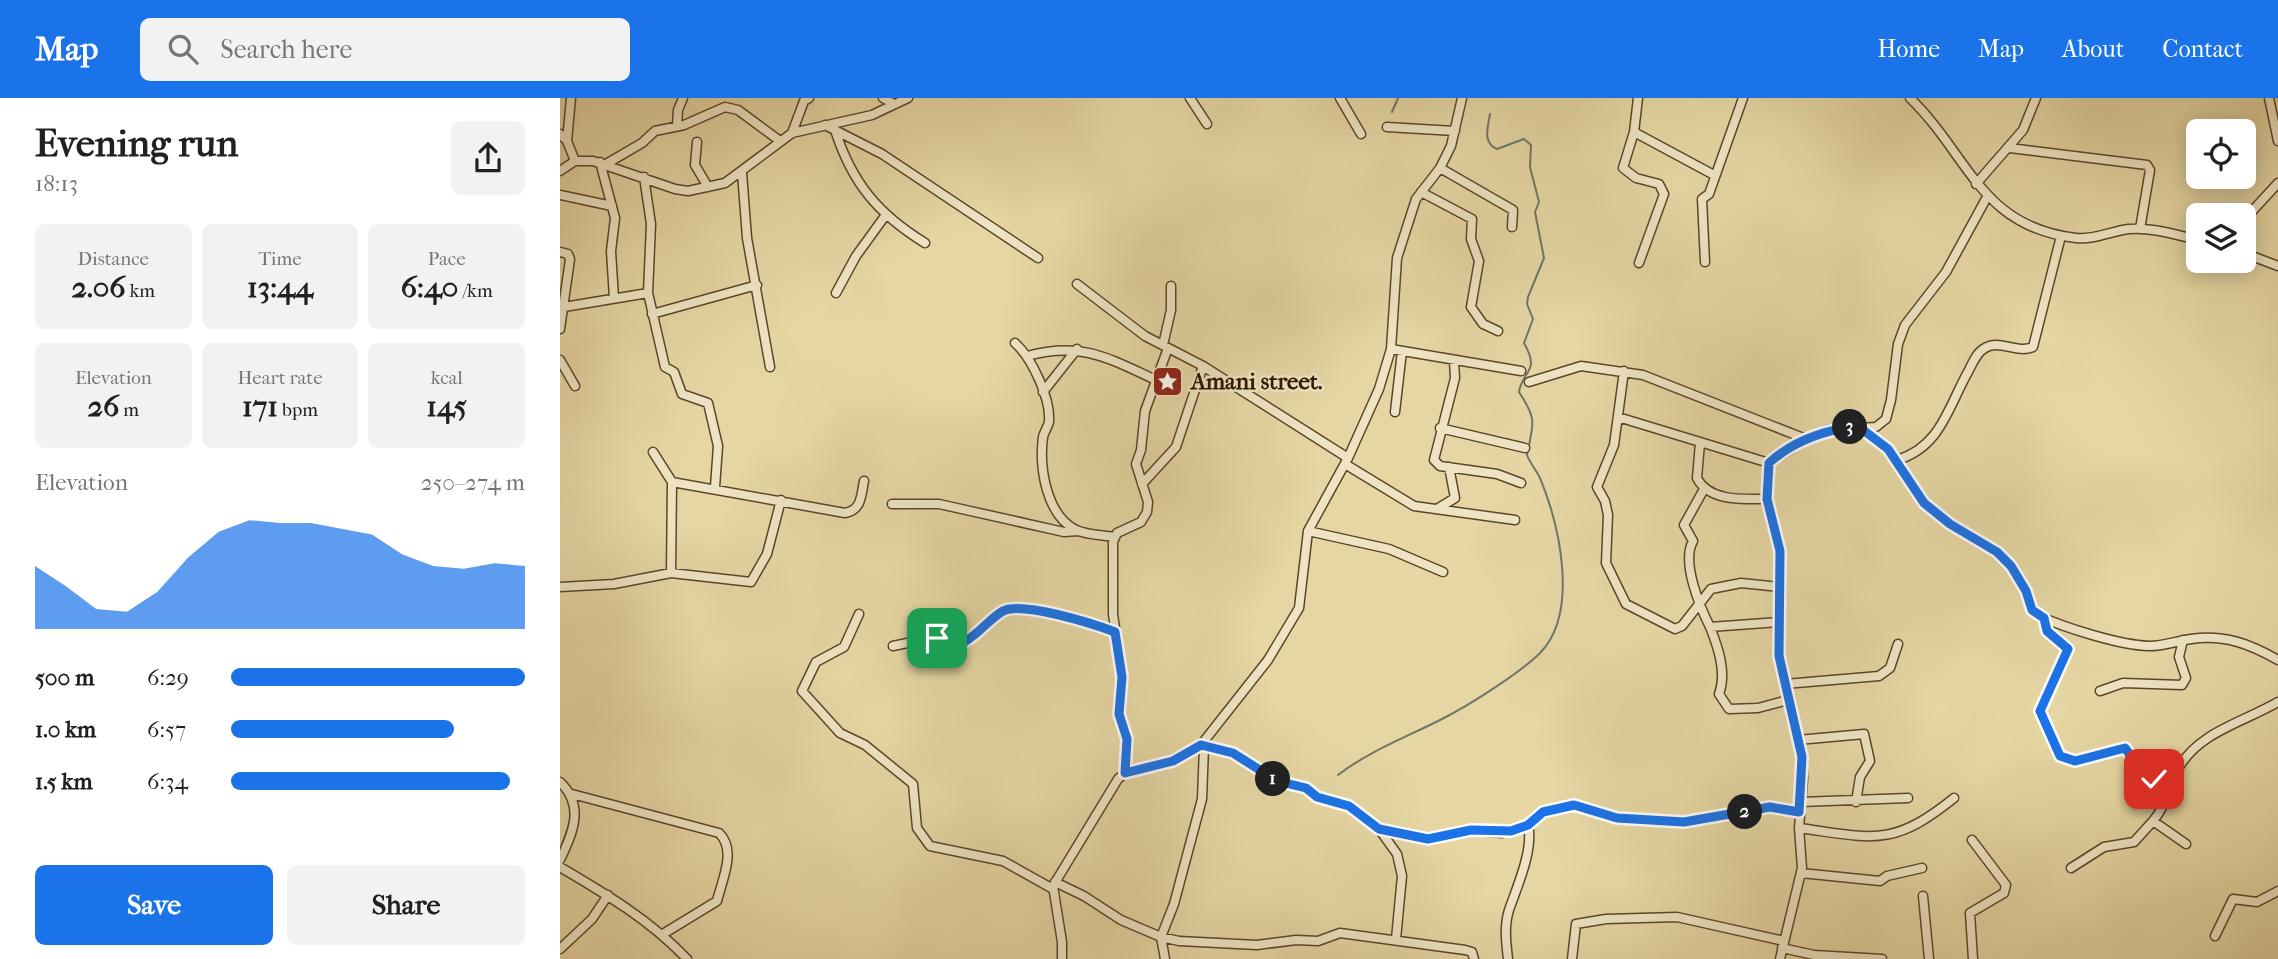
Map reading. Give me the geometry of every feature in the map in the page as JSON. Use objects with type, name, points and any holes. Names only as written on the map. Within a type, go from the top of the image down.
[{"type":"street","points":[[571,98],[563,137],[575,161]]},
{"type":"street","points":[[677,125],[683,98]]},
{"type":"street","points":[[883,98],[894,104]]},
{"type":"street","points":[[560,171],[575,161],[603,163],[675,189],[688,191],[708,187],[726,183],[742,173],[792,133],[863,118],[908,98]]},
{"type":"street","points":[[1190,98],[1207,124]]},
{"type":"street","points":[[1340,98],[1361,134]]},
{"type":"street","points":[[1638,98],[1634,132],[1623,169],[1636,178],[1659,184],[1664,194],[1639,263]]},
{"type":"street","points":[[1705,262],[1702,199],[1709,194],[1743,98]]},
{"type":"street","points":[[1910,98],[1938,129],[1987,197],[2019,221],[2061,236],[2092,238],[2140,229],[2186,238]]},
{"type":"street","points":[[1976,184],[2024,130],[2036,98]]},
{"type":"street","points":[[2269,98],[2278,141]]},
{"type":"street","points":[[792,133],[804,99]]},
{"type":"street","points":[[1062,959],[1054,886],[1118,779],[1125,773],[1173,761],[1203,746],[1268,660],[1299,608],[1308,531],[1347,461],[1380,389],[1391,349],[1397,258],[1408,220],[1420,192],[1440,168],[1455,131],[1459,100]]},
{"type":"street","points":[[603,163],[642,143],[655,131],[732,107],[780,141]]},
{"type":"street","points":[[825,125],[882,154],[1038,258]]},
{"type":"street","points":[[1387,127],[1426,132],[1455,131]]},
{"type":"street","points":[[835,130],[846,157],[885,216],[925,243]]},
{"type":"street","points":[[1634,132],[1714,175]]},
{"type":"street","points":[[697,142],[695,165],[708,187]]},
{"type":"street","points":[[2010,148],[2147,165],[2150,170],[2140,229]]},
{"type":"street","points":[[603,163],[615,218],[611,251],[614,298]]},
{"type":"street","points":[[1440,168],[1513,209],[1512,227]]},
{"type":"street","points":[[742,173],[747,238],[771,367]]},
{"type":"street","points":[[644,177],[651,224],[648,293],[652,314],[665,367],[674,372],[680,392],[708,403],[718,446],[715,487]]},
{"type":"street","points":[[2256,207],[2278,183]]},
{"type":"street","points":[[1420,192],[1472,219],[1471,239],[1479,261],[1471,307],[1483,324],[1498,331]]},
{"type":"street","points":[[560,195],[612,206]]},
{"type":"street","points":[[1618,417],[1769,463],[1806,439],[1828,430],[1858,426],[1876,427],[1886,419],[1898,344],[1905,325],[1911,314],[1941,281],[1987,197]]},
{"type":"street","points":[[836,293],[856,256],[885,216]]},
{"type":"street","points":[[1897,460],[1916,453],[1934,439],[1952,400],[1979,353],[1986,346],[1996,344],[2027,350],[2033,347],[2061,236]]},
{"type":"street","points":[[560,252],[568,254],[570,259],[560,329]]},
{"type":"street","points":[[2256,258],[2278,266]]},
{"type":"street","points":[[1077,284],[1145,336],[1203,366],[1407,503],[1515,520]]},
{"type":"street","points":[[652,314],[757,285]]},
{"type":"street","points":[[892,504],[939,504],[1064,532],[1078,531],[1114,537],[1145,518],[1148,502],[1136,464],[1141,450],[1145,411],[1165,347],[1171,310],[1171,286]]},
{"type":"street","points":[[564,307],[648,293]]},
{"type":"street","points":[[1016,343],[1038,375],[1043,392],[1049,422],[1043,434],[1042,459],[1048,494],[1065,522],[1078,531]]},
{"type":"street","points":[[1027,356],[1051,349],[1077,349],[1096,353],[1156,380]]},
{"type":"street","points":[[1043,392],[1077,349]]},
{"type":"street","points":[[1391,349],[1521,371]]},
{"type":"street","points":[[1395,412],[1402,351]]},
{"type":"street","points":[[560,360],[575,386]]},
{"type":"street","points":[[1454,361],[1455,378],[1440,428],[1434,460],[1449,467],[1497,474],[1521,483]]},
{"type":"street","points":[[1142,484],[1177,447],[1203,366]]},
{"type":"street","points":[[1529,382],[1572,367],[1624,371],[1662,380],[1744,416],[1806,439]]},
{"type":"street","points":[[1624,371],[1614,445],[1597,487],[1605,501],[1608,531],[1606,563],[1626,604],[1675,629],[1682,626],[1711,589],[1741,583],[1780,587]]},
{"type":"street","points":[[1858,426],[1880,442],[1897,460],[1924,503],[1950,524],[1997,552],[2011,566],[2026,591],[2032,610],[2044,618],[2127,643],[2173,645],[2183,640],[2231,639],[2253,645],[2278,660]]},
{"type":"street","points":[[1440,428],[1525,448]]},
{"type":"street","points":[[1700,443],[1697,478],[1704,489],[1725,497],[1767,499]]},
{"type":"street","points":[[653,452],[672,481],[671,573]]},
{"type":"street","points":[[1769,463],[1767,499],[1780,551],[1779,656],[1802,757],[1799,812],[1801,873],[1780,959]]},
{"type":"street","points":[[1437,509],[1455,498],[1449,467]]},
{"type":"street","points":[[672,481],[850,512],[859,506],[864,481]]},
{"type":"street","points":[[1704,489],[1684,525],[1692,541],[1688,549],[1693,591],[1710,627],[1720,658],[1723,685],[1719,694],[1729,709],[1758,708],[1788,700]]},
{"type":"street","points":[[560,587],[614,584],[671,573],[751,582],[767,554],[780,500]]},
{"type":"street","points":[[1308,531],[1389,549],[1443,572]]},
{"type":"street","points":[[1114,537],[1111,591],[1122,677],[1119,714],[1127,739],[1125,773]]},
{"type":"street","points":[[894,646],[932,638],[964,642],[999,614],[1015,608],[1079,619],[1115,632]]},
{"type":"street","points":[[859,614],[845,647],[816,662],[802,691],[840,733],[865,745],[912,784],[917,828],[930,846],[1003,861],[1054,886],[1084,896],[1108,914],[1161,937],[1231,946],[1296,940],[1318,942],[1340,933],[1465,950],[1472,952],[1474,959]]},
{"type":"street","points":[[2044,618],[2047,631],[2068,649],[2040,711],[2060,756],[2075,761],[2125,748],[2150,780],[2179,767],[2215,732],[2278,702]]},
{"type":"street","points":[[1710,627],[1779,622]]},
{"type":"street","points":[[2100,691],[2123,683],[2182,685],[2186,678],[2179,657],[2183,640]]},
{"type":"street","points":[[1785,684],[1879,676],[1890,668],[1898,644]]},
{"type":"street","points":[[1798,740],[1864,734],[1870,761],[1860,777],[1856,802]]},
{"type":"street","points":[[1203,746],[1233,753],[1277,781],[1306,788],[1317,797],[1349,806],[1379,829],[1397,854],[1402,876],[1396,939]]},
{"type":"street","points":[[1165,959],[1161,937],[1174,904],[1202,799],[1203,746]]},
{"type":"street","points":[[2071,868],[2104,847],[2134,842],[2162,810],[2179,767]]},
{"type":"street","points":[[560,782],[572,794],[657,814],[719,833],[723,837],[728,857],[717,901],[663,934]]},
{"type":"street","points":[[561,856],[573,828],[572,794]]},
{"type":"street","points":[[1800,802],[1908,798]]},
{"type":"street","points":[[1799,828],[1857,836],[1894,834],[1916,827],[1954,798]]},
{"type":"street","points":[[1379,829],[1428,839],[1471,830],[1502,833],[1528,825],[1543,812],[1574,805],[1617,818],[1684,822],[1770,807],[1799,812]]},
{"type":"street","points":[[2152,821],[2186,844]]},
{"type":"street","points":[[1508,959],[1506,923],[1520,886],[1530,842],[1528,825]]},
{"type":"street","points":[[1972,840],[2001,874],[2006,885],[2004,893],[1970,913],[1973,959]]},
{"type":"street","points":[[560,867],[608,895],[663,934],[687,959]]},
{"type":"street","points":[[1801,873],[1880,881],[1922,869]]},
{"type":"street","points":[[2215,936],[2233,899],[2257,902],[2278,891]]},
{"type":"street","points":[[560,949],[578,935],[608,895]]},
{"type":"street","points":[[1923,896],[1929,959]]},
{"type":"street","points":[[1572,959],[1576,924],[1593,920],[1677,917],[1814,955],[1882,959]]},
{"type":"waterway","points":[[1392,112],[1398,98]]},
{"type":"waterway","points":[[1338,775],[1375,751],[1453,713],[1507,679],[1540,653],[1552,636],[1560,615],[1563,592],[1559,543],[1547,497],[1527,455],[1532,422],[1519,392],[1531,366],[1524,343],[1533,319],[1527,304],[1528,297],[1544,258],[1535,212],[1539,202],[1530,167],[1531,145],[1524,139],[1497,149],[1492,146],[1487,134],[1490,114]]},
{"type":"place","name":"Amani street.","points":[[1168,381]]},
{"type":"route","points":[[937,638],[964,642],[1006,609],[1015,608],[1079,619],[1115,632],[1122,677],[1119,714],[1127,739],[1125,773],[1173,761],[1193,752],[1201,745],[1233,753],[1277,781],[1306,788],[1317,797],[1349,806],[1379,829],[1412,836],[1439,838],[1471,830],[1502,833],[1528,825],[1543,812],[1580,804],[1617,818],[1684,822],[1770,807],[1799,812],[1803,779],[1802,757],[1779,656],[1777,637],[1780,551],[1767,499],[1767,476],[1769,463],[1806,439],[1828,430],[1858,426],[1888,449],[1924,503],[1950,524],[1997,552],[2011,566],[2026,591],[2032,610],[2044,618],[2047,631],[2068,649],[2040,711],[2057,753],[2064,759],[2075,761],[2125,748],[2136,758],[2148,779],[2154,779]]}]
